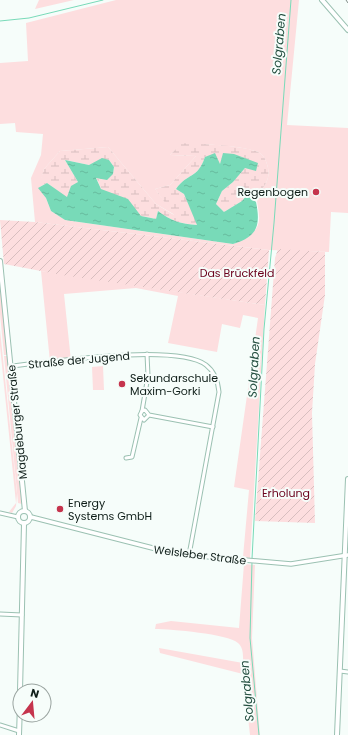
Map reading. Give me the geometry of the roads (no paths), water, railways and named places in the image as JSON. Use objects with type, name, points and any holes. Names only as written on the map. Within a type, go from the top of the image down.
[{"type":"main road","points":[[322,0],[348,30]]},
{"type":"main road","name":"Magdeburger Straße","points":[[0,261],[25,511]]},
{"type":"main road","points":[[337,735],[346,556],[348,478]]},
{"type":"main road","points":[[25,511],[29,513],[30,517],[28,522],[24,524],[19,521],[18,517],[20,513],[25,511]]},
{"type":"main road","points":[[20,683],[24,524]]},
{"type":"main road","points":[[19,723],[19,733]]},
{"type":"street","name":"Straße der Jugend","points":[[11,366],[147,354],[167,355],[196,360],[211,370],[219,392],[190,555]]},
{"type":"street","name":"Straße der Jugend","points":[[126,458],[132,457],[141,418],[140,415],[148,376],[147,354]]},
{"type":"street","points":[[142,411],[147,411],[149,416]]},
{"type":"street","points":[[149,416],[213,427]]},
{"type":"street","points":[[141,418],[146,420],[149,416]]},
{"type":"street","points":[[0,513],[18,517]]},
{"type":"street","name":"Welsleber Straße","points":[[30,517],[43,519],[155,550],[190,555],[253,562],[291,564],[346,556]]},
{"type":"street","points":[[0,614],[22,615]]},
{"type":"street","points":[[340,671],[348,672]]},
{"type":"street","points":[[0,725],[19,733]]},
{"type":"water","points":[[215,153],[220,164],[223,153],[234,154],[258,163],[256,171],[245,168],[233,182],[222,191],[216,204],[224,212],[242,201],[247,195],[256,202],[258,218],[255,229],[247,238],[233,244],[65,220],[51,211],[46,198],[38,188],[47,183],[67,197],[71,186],[78,182],[65,160],[89,165],[102,158],[109,160],[114,167],[113,174],[107,180],[96,178],[101,189],[128,199],[141,216],[156,219],[158,211],[176,221],[197,225],[184,194],[176,189],[184,180],[199,169],[205,157]]},
{"type":"waterway","points":[[0,21],[29,18],[103,0]]},
{"type":"waterway","name":"Solgraben","points":[[252,559],[264,329],[274,223],[291,0]]},
{"type":"waterway","name":"Solgraben","points":[[252,562],[250,638],[259,735]]},
{"type":"place","name":"Regenbogen","points":[[316,192]]},
{"type":"place","name":"Sekundarschule Maxim-Gorki","points":[[122,384]]},
{"type":"place","name":"Energy Systems GmbH","points":[[60,509]]},
{"type":"park label","name":"Das Brückfeld","points":[[237,273]]},
{"type":"park label","name":"Erholung","points":[[286,493]]}]
